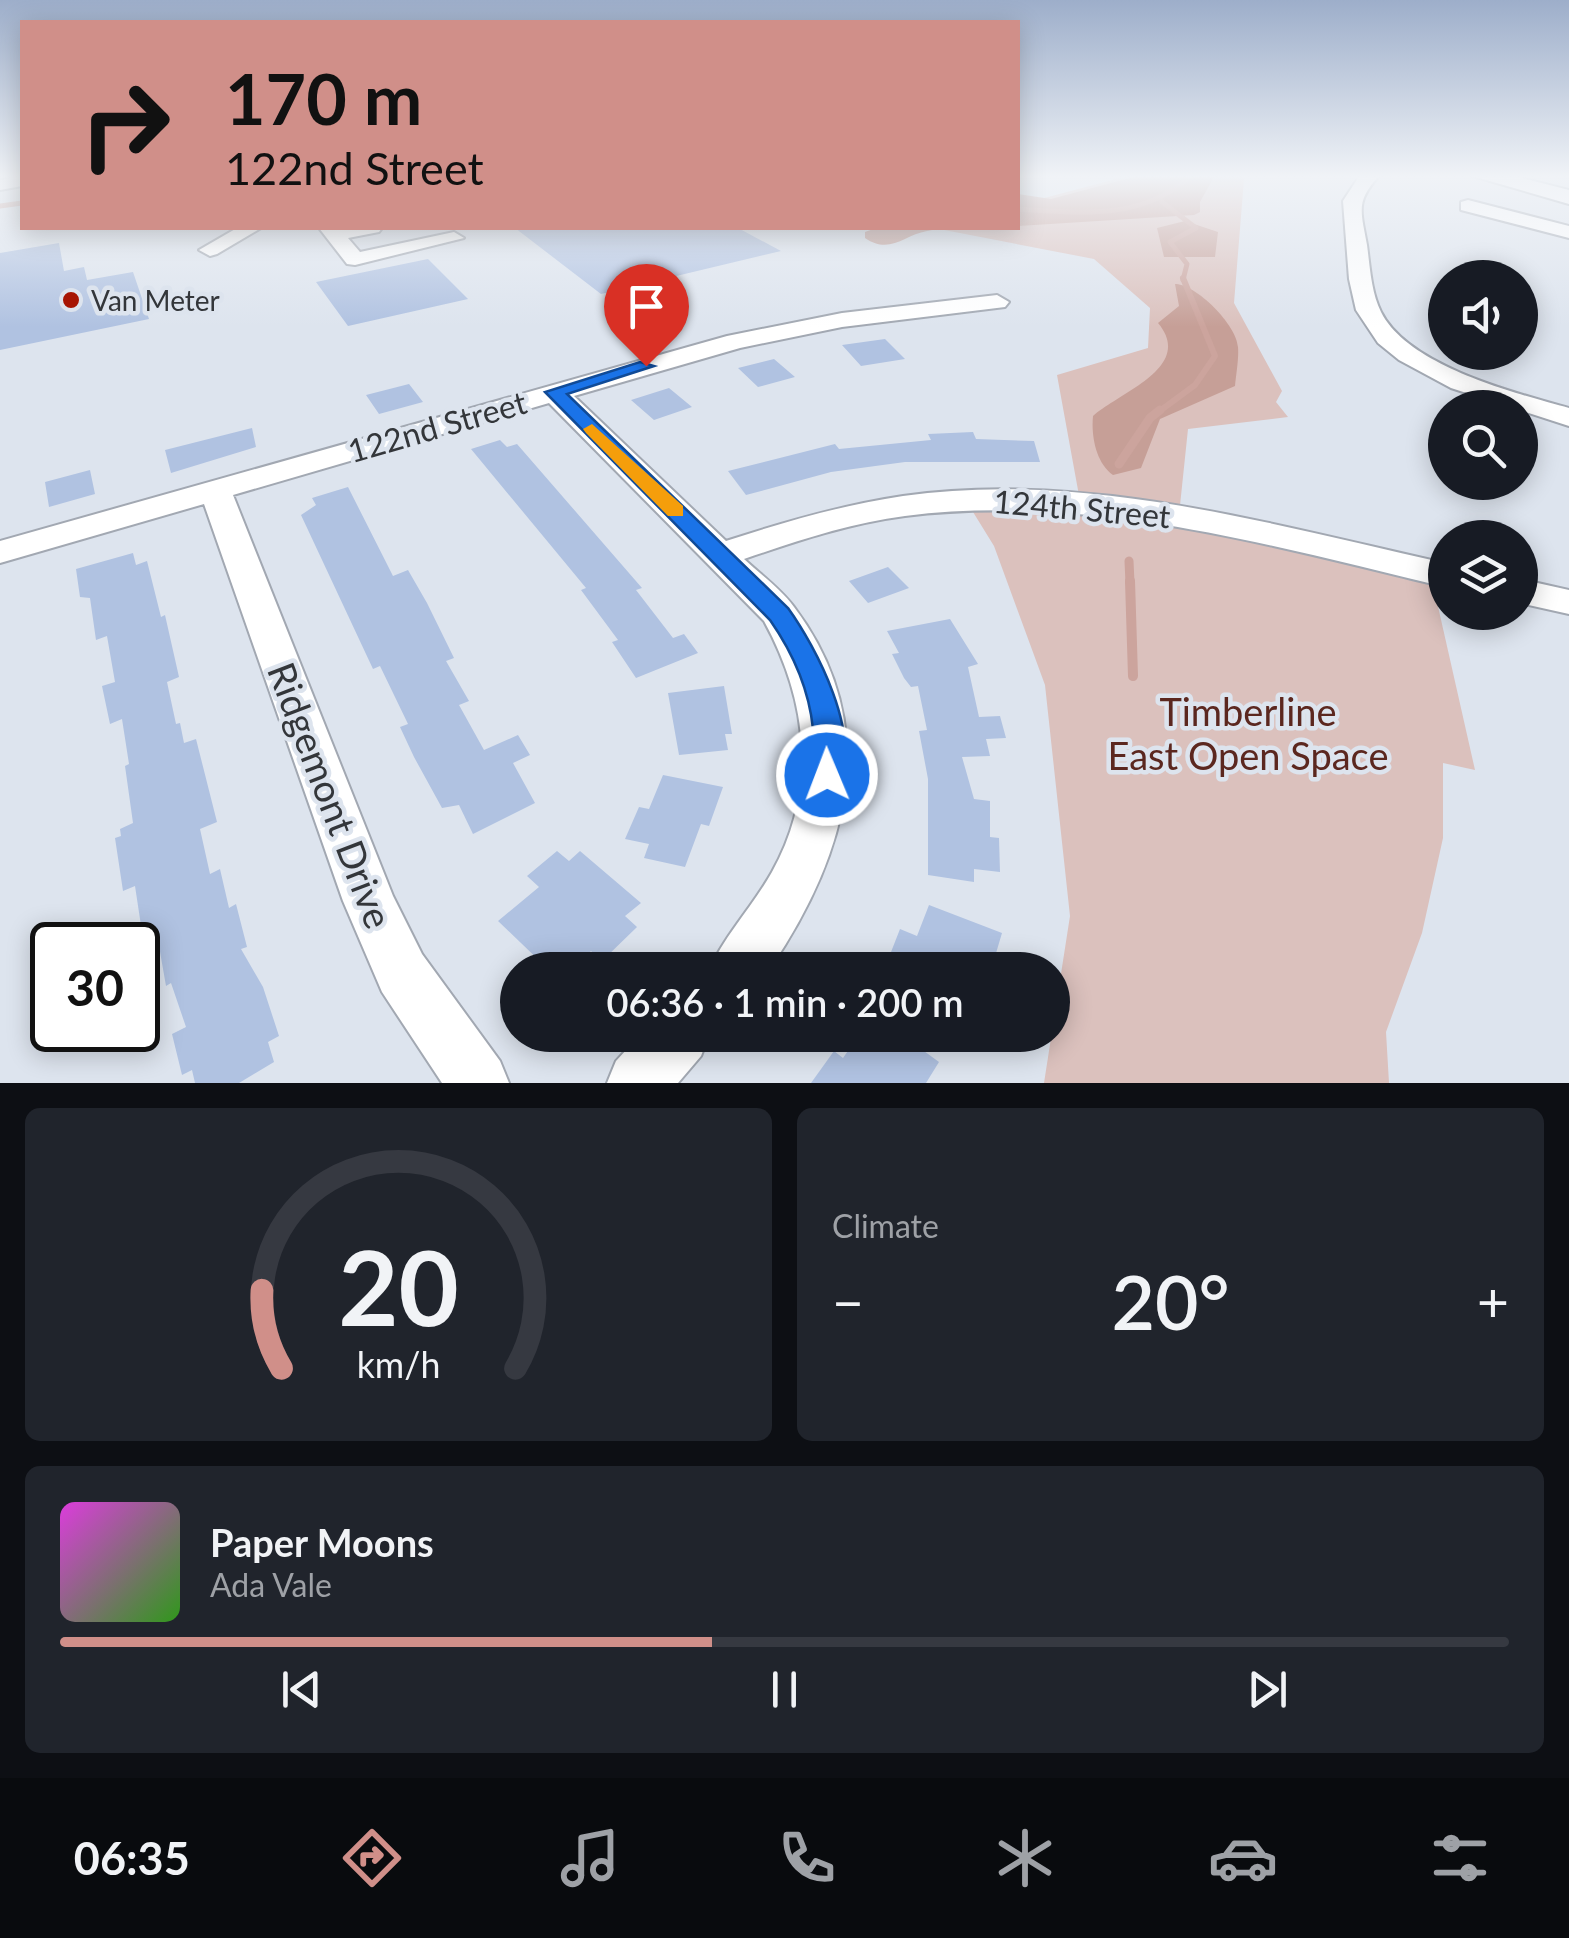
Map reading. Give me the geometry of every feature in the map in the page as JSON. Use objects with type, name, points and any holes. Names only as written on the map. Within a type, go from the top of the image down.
[{"type":"street","points":[[1353,226],[1366,306],[1378,328],[1392,341],[1435,368],[1497,395],[1569,417]]},
{"type":"street","points":[[1544,226],[1569,232]]},
{"type":"street","points":[[210,250],[247,230]]},
{"type":"street","points":[[332,231],[354,259],[448,233],[476,258]]},
{"type":"street","name":"122nd Street","points":[[0,552],[554,392],[790,330],[997,302]]},
{"type":"street","points":[[554,392],[779,614],[801,646],[819,688],[827,730],[824,791],[801,872],[770,928],[751,952]]},
{"type":"street","name":"Ridgemont Drive","points":[[215,490],[369,901],[402,973],[450,1050],[478,1083]]},
{"type":"street","name":"124th Street","points":[[720,555],[781,532],[892,506],[1044,498],[1158,511],[1428,570]]},
{"type":"street","points":[[1538,596],[1569,602]]},
{"type":"street","points":[[638,1083],[665,1052]]},
{"type":"green space","name":"Timberline East Open Space","points":[[1020,226],[1240,226],[1234,303],[1282,391],[1276,402],[1288,417],[1188,429],[1179,515],[1428,571],[1428,630],[1443,630],[1475,770],[1443,763],[1443,838],[1422,933],[1386,1032],[1389,1083],[1044,1083],[1049,1052],[1070,1052],[1070,952],[1064,952],[1070,916],[1045,685],[994,546],[965,499],[1080,501],[1057,375],[1148,348],[1150,308],[1094,259],[944,230],[1020,230]]},
{"type":"shaded area","points":[[1199,226],[1218,232],[1215,257],[1164,257],[1157,228]]},
{"type":"shaded area","points":[[935,230],[882,245],[865,238],[865,232]]},
{"type":"shaded area","points":[[1175,284],[1204,298],[1231,328],[1238,347],[1235,386],[1160,419],[1141,468],[1113,475],[1102,464],[1096,448],[1093,416],[1161,365],[1167,353],[1167,339],[1158,323],[1179,306]]},
{"type":"building","points":[[518,230],[742,230],[781,251],[601,294]]},
{"type":"building","name":"Van Meter","points":[[59,243],[64,271],[84,267],[87,280],[133,272],[149,319],[0,350],[0,253]]},
{"type":"building","points":[[428,259],[468,299],[348,326],[316,282]]},
{"type":"building","points":[[885,339],[905,359],[861,366],[842,345]]},
{"type":"building","points":[[774,359],[795,377],[758,387],[738,368]]},
{"type":"building","points":[[409,384],[423,402],[379,414],[366,395]]},
{"type":"building","points":[[669,388],[692,407],[654,420],[631,400]]},
{"type":"building","points":[[252,428],[256,447],[171,473],[165,450]]},
{"type":"building","points":[[973,432],[976,439],[1034,441],[1040,462],[905,462],[831,472],[746,495],[728,471],[835,444],[839,449],[931,440],[928,434]]},
{"type":"building","points":[[500,440],[507,447],[517,444],[642,588],[636,590],[673,638],[684,634],[698,653],[636,678],[612,642],[618,640],[581,590],[586,588],[471,449]]},
{"type":"building","points":[[90,470],[95,494],[49,507],[45,482]]},
{"type":"building","points":[[348,487],[393,576],[408,570],[427,603],[454,658],[446,661],[469,701],[459,705],[484,750],[518,735],[530,755],[513,763],[535,803],[473,834],[459,805],[442,808],[414,757],[400,727],[408,724],[380,666],[373,669],[301,515],[316,505],[312,498]]},
{"type":"building","points":[[133,553],[136,565],[147,561],[161,617],[165,615],[179,677],[167,682],[176,724],[180,723],[184,743],[196,739],[217,822],[200,829],[210,874],[220,869],[229,908],[236,904],[247,947],[241,949],[263,987],[279,1036],[268,1042],[274,1062],[239,1083],[195,1083],[192,1070],[182,1075],[172,1034],[186,1027],[171,983],[166,986],[160,922],[140,922],[135,886],[123,891],[115,838],[121,836],[120,829],[133,823],[125,766],[129,764],[122,719],[110,724],[102,686],[115,682],[107,636],[96,640],[90,598],[80,597],[76,569]]},
{"type":"building","points":[[888,567],[909,588],[868,603],[849,581]]},
{"type":"building","points":[[950,619],[978,664],[968,667],[979,717],[1000,716],[1006,738],[986,739],[990,756],[962,757],[974,799],[990,801],[990,837],[999,838],[1000,872],[974,869],[974,882],[928,875],[928,779],[919,731],[927,730],[918,686],[911,687],[904,678],[892,654],[899,653],[887,631]]},
{"type":"building","points":[[724,686],[732,734],[725,734],[728,750],[679,755],[668,693]]},
{"type":"building","points":[[663,775],[723,787],[709,826],[701,824],[685,867],[644,858],[649,844],[625,839],[639,807],[649,809]]},
{"type":"building","points":[[557,851],[569,861],[580,851],[641,903],[625,916],[637,927],[611,952],[530,952],[498,921],[539,887],[527,876]]},
{"type":"building","points":[[929,905],[1002,933],[996,952],[891,952],[900,929],[917,936]]},
{"type":"building","points":[[833,1052],[843,1058],[847,1052],[925,1052],[939,1062],[926,1083],[811,1083]]},
{"type":"waterway","points":[[1183,279],[1187,264],[1170,242],[1196,228],[1193,226]]},
{"type":"waterway","points":[[1157,413],[1195,385],[1215,356],[1183,279]]},
{"type":"waterway","points":[[1119,464],[1150,418],[1160,410]]},
{"type":"waterway","points":[[1129,561],[1130,583]]},
{"type":"waterway","points":[[1130,581],[1133,676]]},
{"type":"slow traffic","points":[[592,429],[676,511]]},
{"type":"place","name":"Van Meter","points":[[71,300]]},
{"type":"route","points":[[646,366],[554,392],[779,614],[801,646],[819,688],[827,730],[827,775]]}]
